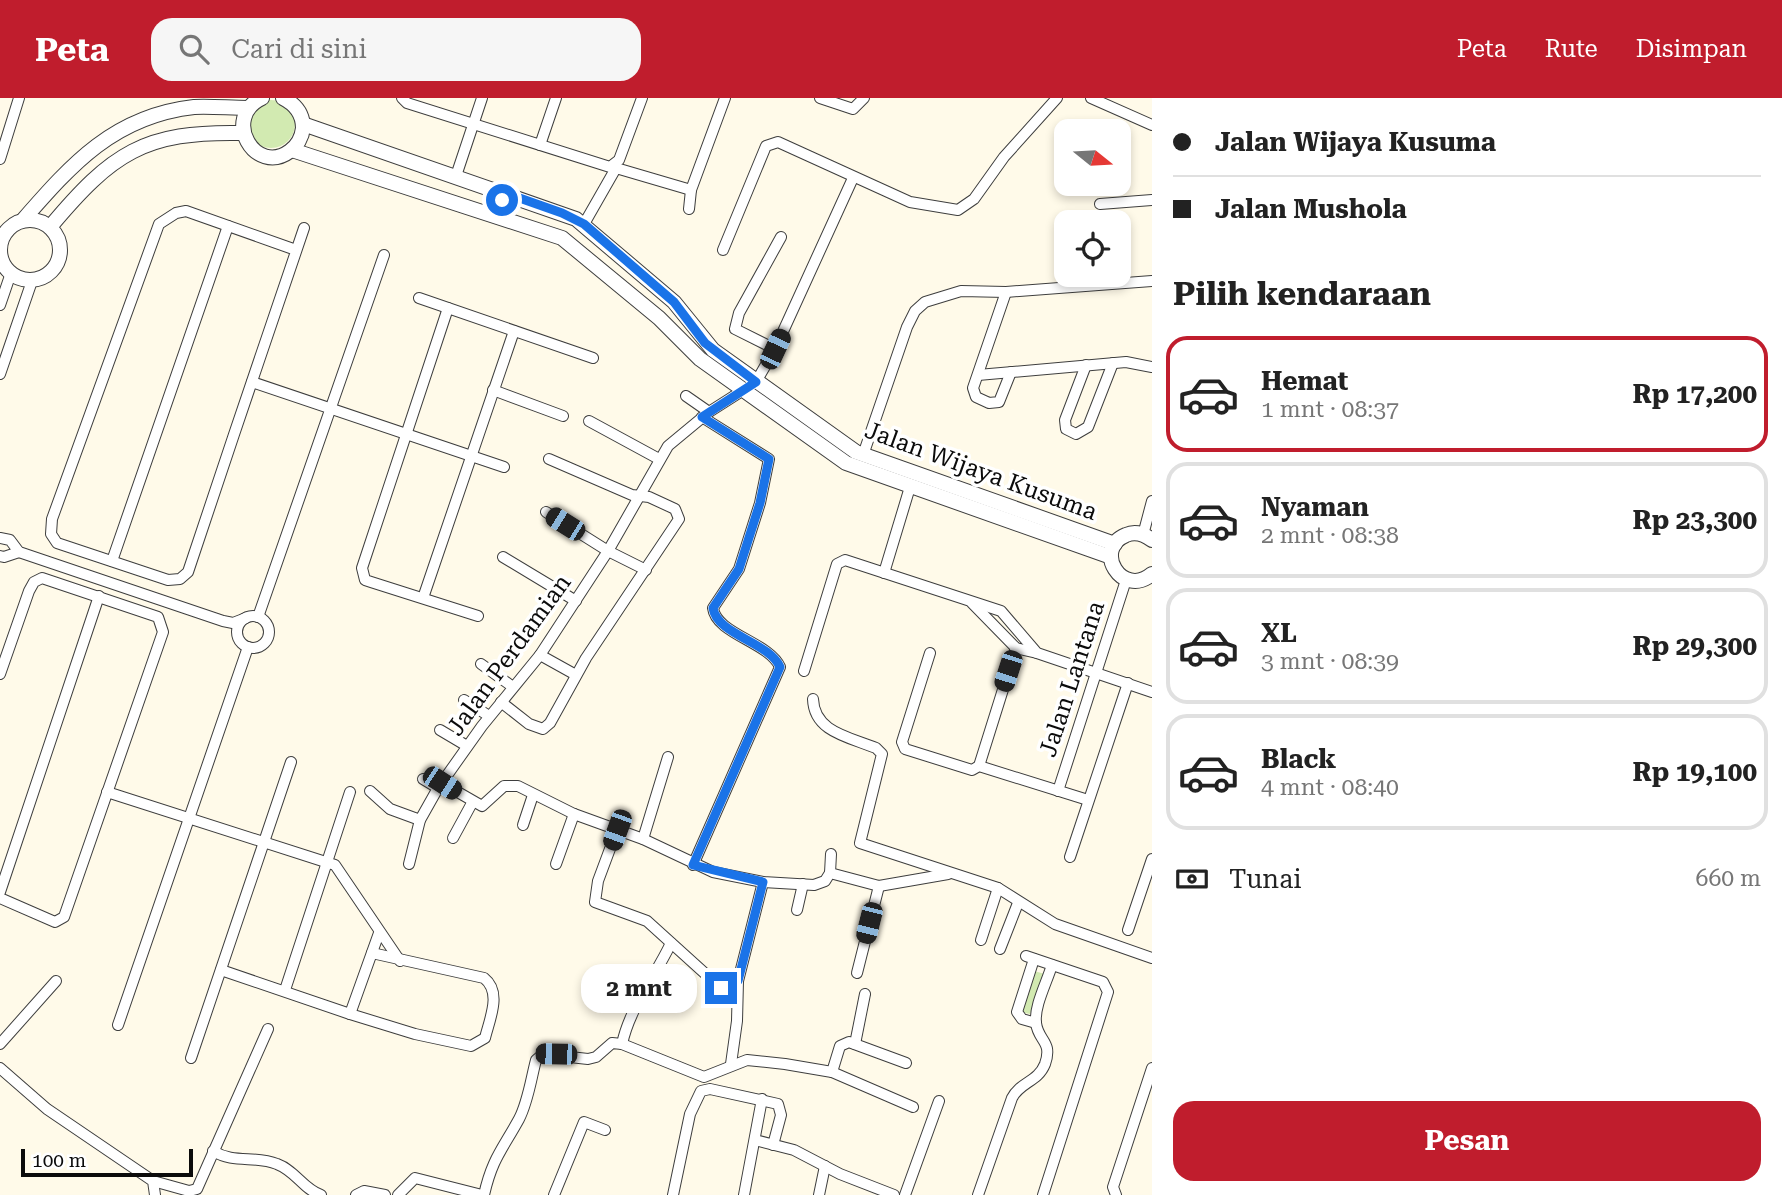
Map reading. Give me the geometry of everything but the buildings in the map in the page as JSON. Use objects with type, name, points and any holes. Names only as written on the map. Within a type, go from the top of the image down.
[{"type":"street","points":[[0,159],[19,98]]},
{"type":"street","points":[[32,281],[11,273],[0,253],[4,229],[23,220],[71,165],[110,135],[150,117],[194,107],[248,108],[262,98]]},
{"type":"street","points":[[402,98],[407,103],[607,167],[613,166],[619,160],[642,98]]},
{"type":"street","points":[[456,176],[482,98]]},
{"type":"street","points":[[540,145],[556,98]]},
{"type":"street","points":[[689,209],[691,190],[725,98]]},
{"type":"street","points":[[820,98],[853,109],[864,98]]},
{"type":"street","points":[[723,250],[766,146],[770,143],[778,142],[910,202],[958,209],[974,199],[1004,157],[1057,98]]},
{"type":"street","points":[[1091,98],[1152,125]]},
{"type":"street","points":[[248,108],[242,133],[251,149],[267,157],[285,155],[292,150],[301,136],[303,124],[300,113],[290,100]]},
{"type":"street","name":"Jalan Wijaya Kusuma","points":[[303,124],[562,213],[584,224],[674,302],[705,343],[750,386],[846,463],[910,487],[1113,551]]},
{"type":"street","points":[[50,227],[88,182],[117,160],[152,142],[196,132],[242,133]]},
{"type":"street","name":"Jalan Wijaya Kusuma","points":[[292,150],[562,238],[659,318],[701,359],[863,455],[1113,551]]},
{"type":"street","points":[[584,224],[616,168],[691,190]]},
{"type":"street","points":[[750,386],[775,349],[853,178]]},
{"type":"street","points":[[482,211],[493,203],[491,188]]},
{"type":"street","points":[[503,218],[499,205],[511,195]]},
{"type":"street","points":[[1100,204],[1152,200]]},
{"type":"street","points":[[296,250],[186,211],[165,219],[153,231],[52,519],[51,534],[57,542],[168,580],[180,579],[188,572],[251,382],[296,250],[303,228]]},
{"type":"street","points":[[0,374],[32,281],[51,272],[59,260],[58,239],[50,227],[38,220],[23,220]]},
{"type":"street","points":[[112,561],[228,226]]},
{"type":"street","points":[[775,349],[735,328],[739,313],[781,237]]},
{"type":"street","points":[[118,1025],[190,817],[244,643],[238,627],[252,617],[384,255]]},
{"type":"street","points":[[0,305],[11,273]]},
{"type":"street","points":[[863,455],[915,311],[925,302],[961,291],[1006,292],[1152,281]]},
{"type":"street","points":[[1006,292],[973,388],[975,397],[996,403],[1003,397],[1011,372]]},
{"type":"street","points":[[419,298],[593,358]]},
{"type":"street","points":[[448,308],[362,568],[365,580],[478,616]]},
{"type":"street","points":[[423,598],[514,331]]},
{"type":"street","points":[[978,375],[1113,363],[1136,362],[1152,367]]},
{"type":"street","points":[[1086,365],[1065,421],[1066,429],[1076,434],[1090,422],[1113,363]]},
{"type":"street","points":[[251,382],[504,467]]},
{"type":"street","name":"Jalan Perdamian","points":[[409,864],[420,820],[440,786],[489,716],[540,655],[608,551],[668,446],[705,414],[750,386]]},
{"type":"street","points":[[494,390],[562,416]]},
{"type":"street","points":[[686,396],[705,414],[769,459],[760,503],[742,562],[713,608],[720,622],[768,653],[780,667],[693,865]]},
{"type":"street","points":[[589,421],[659,459]]},
{"type":"street","points":[[501,702],[529,724],[543,729],[554,716],[576,675],[679,515],[676,509],[549,459]]},
{"type":"street","points":[[884,573],[910,487]]},
{"type":"street","points":[[1151,576],[1136,582],[1126,580],[1115,571],[1113,551],[1130,533],[1148,538],[1152,501]]},
{"type":"street","points":[[545,512],[608,551],[646,570]]},
{"type":"street","points":[[0,538],[10,540],[19,552],[223,621],[233,623],[252,617],[267,624],[269,636],[262,645],[244,643],[232,627],[223,621]]},
{"type":"street","points":[[0,556],[5,558],[19,552]]},
{"type":"street","points":[[503,556],[576,601]]},
{"type":"street","points":[[804,671],[840,561],[1001,611],[1037,653]]},
{"type":"street","points":[[0,674],[34,582],[47,579],[158,617],[162,623],[163,632],[61,921],[55,922],[0,898]]},
{"type":"street","name":"Jalan Lantana","points":[[1058,791],[1126,580]]},
{"type":"street","points":[[0,892],[99,596]]},
{"type":"street","points":[[970,601],[1016,648],[1152,692]]},
{"type":"street","points":[[979,766],[1016,648]]},
{"type":"street","points":[[930,653],[902,742],[905,749],[971,770],[979,766],[1088,800]]},
{"type":"street","points":[[540,655],[576,675]]},
{"type":"street","points":[[481,664],[513,687]]},
{"type":"street","points":[[1070,857],[1128,683]]},
{"type":"street","points":[[813,699],[814,712],[822,725],[876,748],[882,754],[860,843],[948,874],[998,888],[1055,924],[1152,958]]},
{"type":"street","points":[[464,700],[489,716]]},
{"type":"street","points":[[440,730],[467,747]]},
{"type":"street","points":[[643,839],[668,757]]},
{"type":"street","points":[[191,1058],[291,762]]},
{"type":"street","points":[[423,779],[472,803],[485,805],[504,786],[510,785],[574,814],[643,839],[693,865],[763,882],[819,885],[830,873],[831,854]]},
{"type":"street","points":[[370,791],[390,808],[420,820]]},
{"type":"street","points":[[107,792],[328,862],[341,870],[379,933],[400,961]]},
{"type":"street","points":[[285,990],[351,792]]},
{"type":"street","points":[[523,825],[533,795]]},
{"type":"street","points":[[453,838],[472,803]]},
{"type":"street","points":[[556,864],[574,814]]},
{"type":"street","points":[[617,830],[598,880],[595,902],[647,921],[716,986],[728,989],[738,981]]},
{"type":"street","points":[[1128,930],[1152,859]]},
{"type":"street","points":[[830,873],[879,886],[948,874]]},
{"type":"street","points":[[731,1064],[737,1021],[738,981],[763,882]]},
{"type":"street","points":[[797,910],[803,884]]},
{"type":"street","points":[[857,973],[879,886]]},
{"type":"street","points":[[981,940],[998,888]]},
{"type":"street","points":[[1140,895],[1152,899]]},
{"type":"street","points":[[1000,950],[1018,903]]},
{"type":"street","points":[[350,1014],[379,933]]},
{"type":"street","points":[[622,1044],[632,1012],[651,984],[671,943]]},
{"type":"street","points":[[221,970],[415,1034],[471,1046],[485,1038],[495,993],[493,985],[484,978],[372,953]]},
{"type":"street","points":[[1036,1023],[1022,1019],[1017,1012],[1030,958],[1103,982],[1108,992],[1043,1195]]},
{"type":"street","points":[[978,1195],[1012,1098],[1039,1076],[1045,1064],[1048,1051],[1036,1023],[1052,965]]},
{"type":"street","points":[[0,1044],[56,981]]},
{"type":"street","points":[[855,1044],[865,994]]},
{"type":"street","points":[[0,1068],[62,1120],[153,1181],[189,1191],[197,1189],[268,1029]]},
{"type":"street","points":[[832,1072],[840,1046],[849,1042],[905,1063]]},
{"type":"street","points":[[398,1195],[415,1178],[483,1195],[500,1147],[520,1117],[536,1060],[542,1054],[587,1059],[596,1057],[612,1043],[622,1044],[704,1077],[713,1075],[731,1064],[747,1060],[832,1072],[913,1107]]},
{"type":"street","points":[[1116,1195],[1113,1187],[1152,1068]]},
{"type":"street","points":[[673,1195],[690,1114],[701,1091],[709,1089],[762,1099],[781,1107],[773,1145]]},
{"type":"street","points":[[744,1195],[762,1099]]},
{"type":"street","points":[[905,1195],[939,1101]]},
{"type":"street","points":[[554,1195],[584,1122],[605,1130]]},
{"type":"street","points":[[755,1140],[794,1150],[894,1195]]},
{"type":"street","points":[[214,1151],[230,1160],[276,1163],[298,1175],[306,1188],[321,1195]]},
{"type":"street","points":[[819,1195],[825,1166]]},
{"type":"street","points":[[153,1181],[155,1195]]},
{"type":"street","points":[[356,1195],[364,1191],[385,1195]]},
{"type":"green space","points":[[271,100],[288,107],[295,124],[288,141],[271,148],[254,141],[247,124],[254,107]]},
{"type":"green space","points":[[1034,971],[1045,974],[1030,1014],[1020,1012]]},
{"type":"route","points":[[502,200],[511,195],[562,213],[584,224],[674,302],[705,343],[756,382],[702,417],[769,459],[760,503],[744,556],[739,569],[713,608],[714,615],[720,622],[768,653],[780,667],[693,865],[763,882],[746,958],[738,981],[728,989],[721,988]]}]
